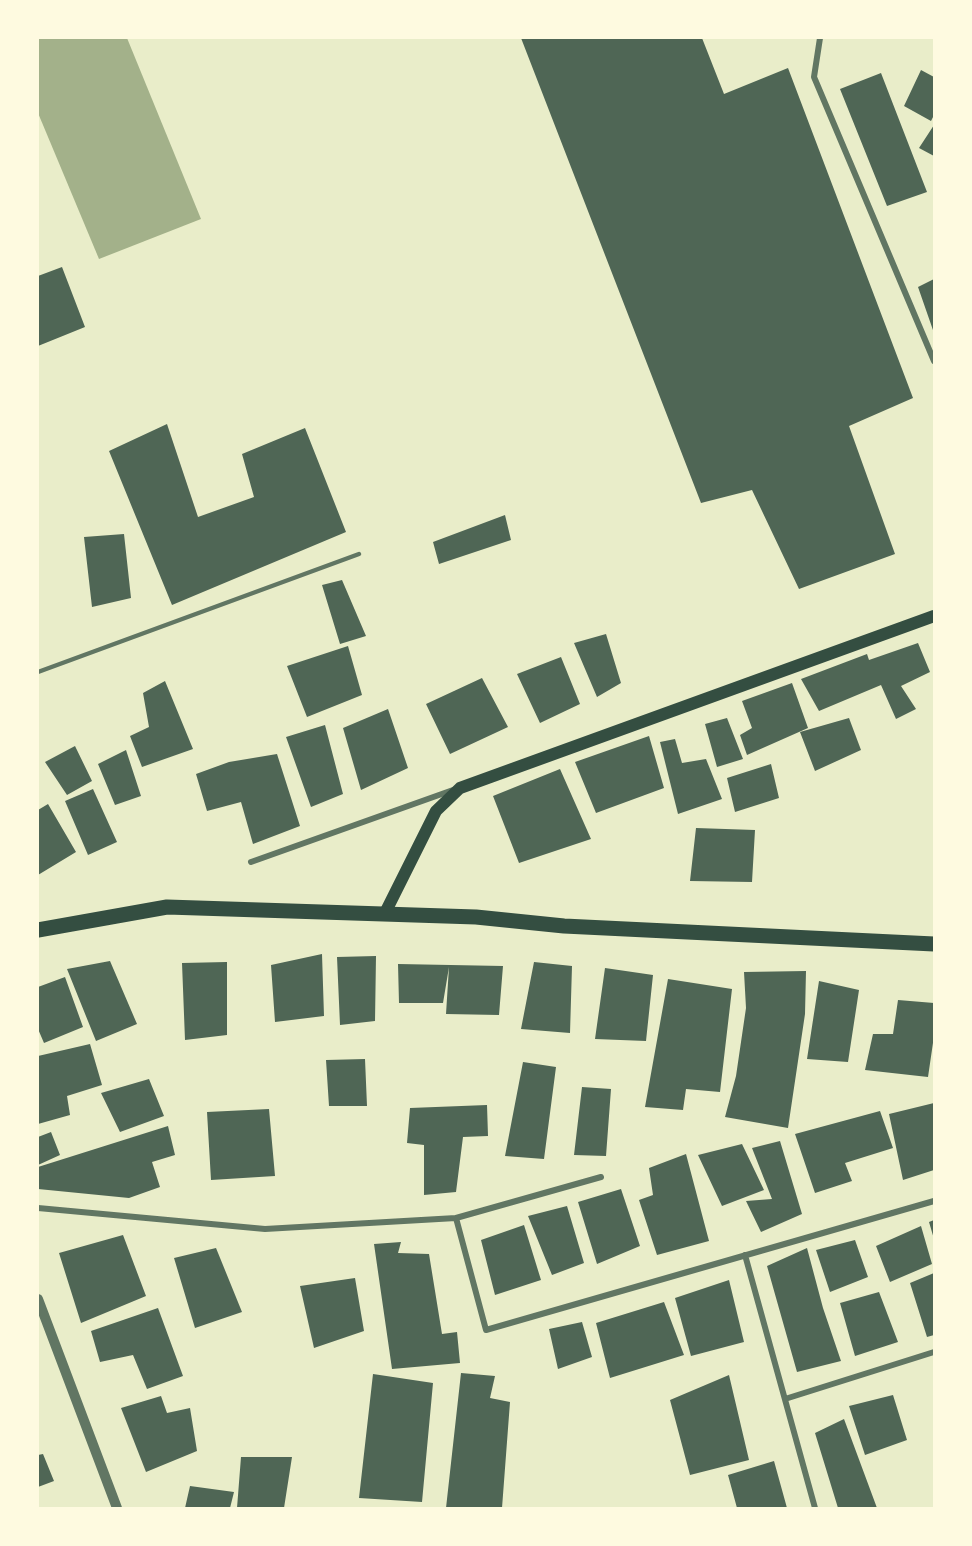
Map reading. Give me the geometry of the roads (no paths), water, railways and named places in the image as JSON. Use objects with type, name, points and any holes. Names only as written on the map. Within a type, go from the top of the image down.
[{"type":"main road","points":[[385,913],[436,811],[460,788],[934,616]]},
{"type":"main road","points":[[38,930],[167,907],[476,917],[564,926],[934,944]]},
{"type":"street","points":[[820,38],[814,77],[934,361]]},
{"type":"street","points":[[251,862],[460,788]]},
{"type":"street","points":[[38,1208],[265,1229],[456,1218],[602,1177]]},
{"type":"street","points":[[456,1218],[486,1330],[934,1201]]},
{"type":"street","points":[[745,1255],[815,1509]]},
{"type":"street","points":[[38,1299],[117,1509]]},
{"type":"street","points":[[784,1399],[934,1352]]},
{"type":"lane","points":[[38,672],[359,554]]}]
